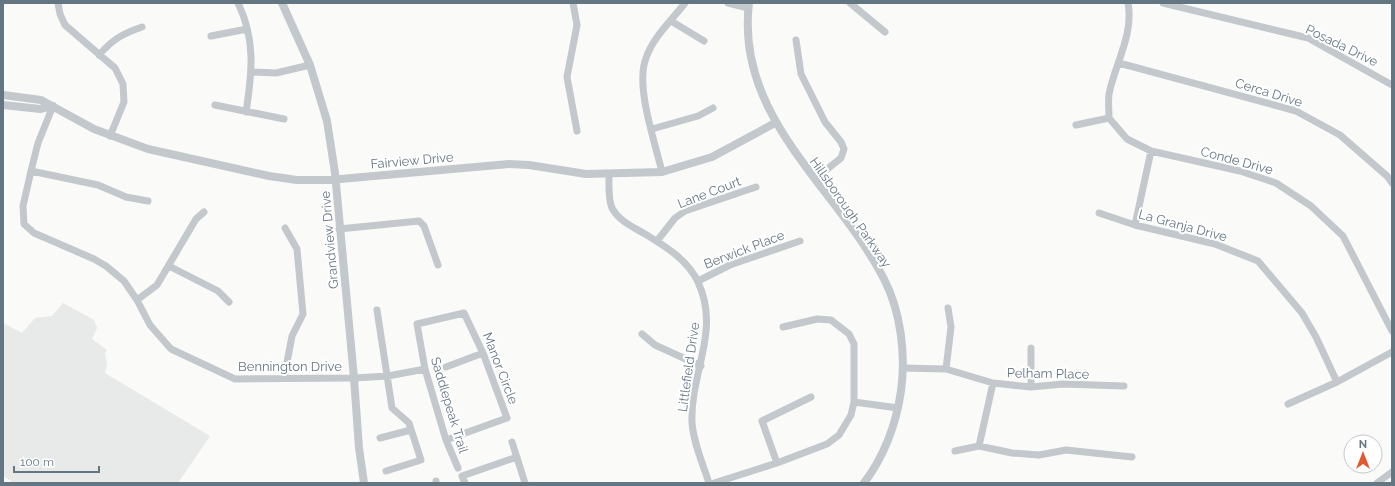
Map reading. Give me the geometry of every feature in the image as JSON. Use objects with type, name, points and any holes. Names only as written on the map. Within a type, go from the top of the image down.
[{"type":"street","points":[[58,3],[60,14],[65,25],[100,55],[119,74],[124,94],[122,108],[110,136]]},
{"type":"street","points":[[238,3],[247,29],[252,72],[246,112]]},
{"type":"street","name":"Grandview Drive","points":[[282,3],[310,65],[327,121],[335,179],[354,378],[359,448],[364,483]]},
{"type":"street","points":[[573,3],[577,25],[566,77],[577,131]]},
{"type":"street","points":[[662,172],[642,87],[642,72],[646,58],[654,42],[685,3]]},
{"type":"street","points":[[728,3],[749,5]]},
{"type":"street","points":[[1076,125],[1109,118],[1109,94],[1119,62],[1128,23],[1128,3]]},
{"type":"street","name":"Posada Drive","points":[[1163,3],[1308,38],[1392,85]]},
{"type":"street","points":[[854,4],[885,32]]},
{"type":"street","name":"Hillsborough Parkway","points":[[749,5],[752,62],[759,86],[775,123],[872,257],[885,281],[897,318],[903,368],[898,408],[893,430],[883,453],[864,483]]},
{"type":"street","points":[[671,21],[704,41]]},
{"type":"street","points":[[100,55],[113,40],[126,32],[142,27]]},
{"type":"street","points":[[211,36],[247,29]]},
{"type":"street","points":[[796,40],[801,74],[825,122],[841,142],[844,149],[841,158],[815,179]]},
{"type":"street","name":"Cerca Drive","points":[[1119,62],[1296,111],[1340,135],[1389,174],[1392,183]]},
{"type":"street","points":[[252,72],[276,74],[310,65]]},
{"type":"street","name":"Fairview Drive","points":[[3,95],[41,100],[110,136],[128,143],[175,156],[269,176],[297,180],[335,179],[509,164],[529,165],[586,174],[609,175],[662,172],[712,157],[775,123]]},
{"type":"street","points":[[3,105],[40,109],[53,106]]},
{"type":"street","points":[[215,105],[284,119]]},
{"type":"street","name":"Bennington Drive","points":[[53,106],[38,143],[30,171],[22,214],[24,224],[28,230],[106,266],[124,281],[137,300],[150,325],[171,349],[235,379],[354,378],[388,376],[424,369]]},
{"type":"street","points":[[652,130],[698,116],[713,108]]},
{"type":"street","name":"Conde Drive","points":[[1109,118],[1127,139],[1151,151],[1240,171],[1276,183],[1310,206],[1343,236],[1392,331]]},
{"type":"street","points":[[1135,225],[1151,151]]},
{"type":"street","points":[[30,171],[98,185],[126,197],[148,201]]},
{"type":"street","name":"Littlefield Drive","points":[[609,175],[612,208],[624,222],[657,241],[680,258],[698,281],[706,305],[708,328],[694,397],[692,422],[709,483]]},
{"type":"street","name":"Lane Court","points":[[657,241],[675,218],[685,211],[756,187]]},
{"type":"street","points":[[137,300],[157,284],[196,219],[204,212]]},
{"type":"street","name":"La Granja Drive","points":[[1098,214],[1135,225],[1215,244],[1258,261],[1302,313],[1316,337],[1337,382]]},
{"type":"street","points":[[339,229],[419,221],[424,226],[438,265]]},
{"type":"street","points":[[284,378],[292,336],[303,314],[297,249],[285,228]]},
{"type":"street","name":"Berwick Place","points":[[698,281],[730,265],[800,241]]},
{"type":"street","points":[[169,266],[218,291],[229,302]]},
{"type":"street","points":[[946,369],[950,327],[948,308]]},
{"type":"street","points":[[377,310],[392,408],[409,423],[421,460],[386,471]]},
{"type":"street","name":"Manor Circle","points":[[418,324],[464,313],[483,353],[507,418],[446,440]]},
{"type":"street","points":[[714,483],[778,463],[827,444],[845,427],[851,415],[854,402],[854,344],[849,334],[831,320],[817,319],[783,327]]},
{"type":"street","name":"Saddlepeak Trail","points":[[418,324],[424,369],[446,440],[458,468]]},
{"type":"street","points":[[642,334],[655,345],[701,366]]},
{"type":"street","points":[[1031,348],[1031,387]]},
{"type":"street","points":[[1288,404],[1337,382],[1392,352]]},
{"type":"street","points":[[446,367],[483,353]]},
{"type":"street","name":"Pelham Place","points":[[903,368],[946,369],[992,383],[1031,387],[1063,384],[1124,386]]},
{"type":"street","points":[[979,446],[992,383]]},
{"type":"street","points":[[778,463],[762,420],[811,397]]},
{"type":"street","points":[[854,402],[898,408]]},
{"type":"street","points":[[380,438],[411,430]]},
{"type":"street","points":[[512,442],[525,483]]},
{"type":"street","points":[[955,451],[979,446],[1012,453],[1039,455],[1066,450],[1132,457]]},
{"type":"street","points":[[463,480],[517,457]]},
{"type":"street","points":[[1377,483],[1392,472]]},
{"type":"shaded area","points":[[63,303],[94,320],[97,328],[92,339],[107,350],[105,353],[107,364],[105,373],[210,436],[178,483],[14,483],[3,476],[3,323],[22,333],[35,318],[52,316]]}]
